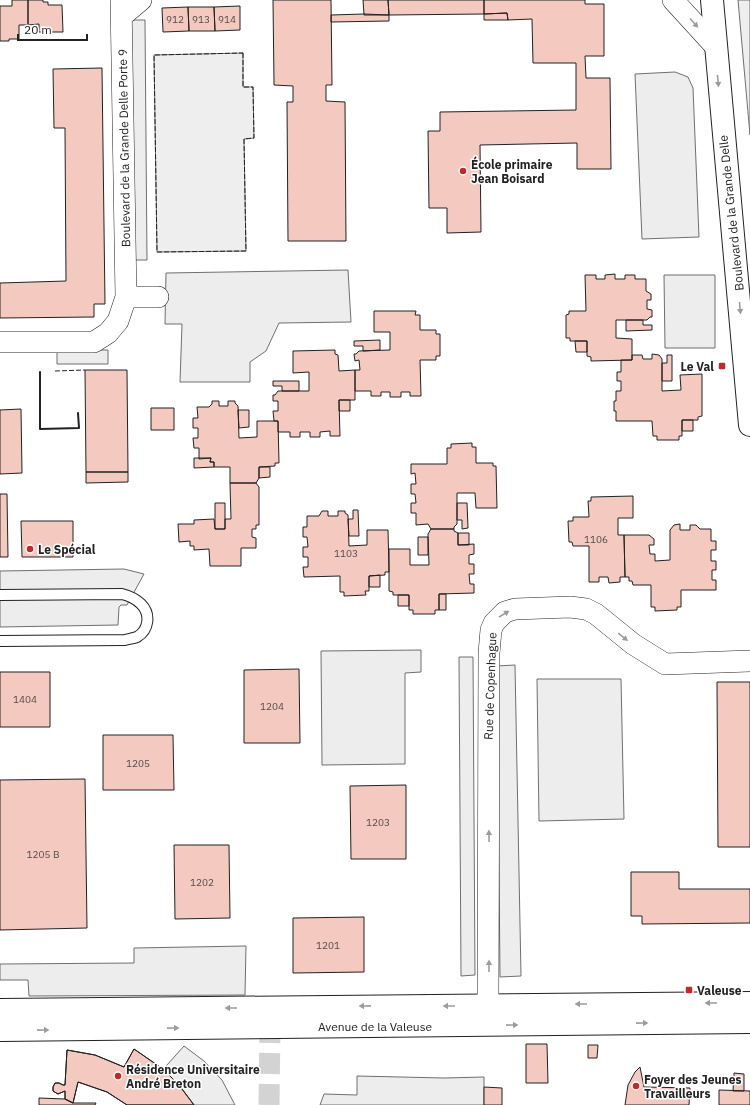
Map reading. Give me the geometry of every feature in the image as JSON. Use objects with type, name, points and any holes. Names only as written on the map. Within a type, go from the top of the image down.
[{"type":"street","points":[[122,8],[141,0]]},
{"type":"street","points":[[673,0],[715,46]]},
{"type":"street","name":"Boulevard de la Grande Delle","points":[[712,0],[750,425]]},
{"type":"street","name":"Boulevard de la Grande Delle Porte 9","points":[[0,342],[94,342],[108,333],[118,321],[126,297],[122,8]]},
{"type":"street","points":[[126,297],[158,297]]},
{"type":"street","name":"Rue de Copenhague","points":[[488,1005],[489,654],[491,630],[494,623],[504,612],[515,609],[570,607],[586,609],[596,614],[633,644],[665,664],[750,661]]},
{"type":"street","name":"Avenue de la Valeuse","points":[[2,1020],[488,1005],[750,1003]]},
{"type":"street","points":[[473,1025],[488,1005]]},
{"type":"street","name":"Avenue de la Valeuse","points":[[2,1020],[473,1025],[750,1022]]},
{"type":"lane","points":[[0,595],[122,594],[132,597],[142,605],[145,609],[148,622],[147,627],[137,637],[125,640],[0,641]]},
{"type":"shaded area","points":[[738,0],[750,0],[750,135]]},
{"type":"shaded area","points":[[130,20],[145,20],[147,260],[132,260]]},
{"type":"shaded area","points":[[243,53],[243,87],[253,87],[254,138],[244,139],[246,251],[157,252],[154,55]]},
{"type":"shaded area","points":[[675,72],[688,77],[693,88],[699,237],[642,239],[635,74]]},
{"type":"shaded area","points":[[348,270],[351,322],[279,323],[266,351],[250,362],[250,382],[180,382],[182,324],[165,324],[166,273]]},
{"type":"shaded area","points":[[664,275],[715,275],[715,348],[665,348]]},
{"type":"shaded area","points":[[57,350],[108,350],[108,364],[57,364]]},
{"type":"shaded area","points":[[124,569],[144,574],[127,605],[121,605],[119,607],[118,625],[0,627],[0,571]]},
{"type":"shaded area","points":[[421,650],[421,672],[405,673],[405,764],[322,765],[321,651]]},
{"type":"shaded area","points":[[459,657],[473,657],[475,975],[461,976]]},
{"type":"shaded area","points":[[515,665],[521,976],[500,977],[497,666]]},
{"type":"shaded area","points":[[537,679],[621,679],[624,819],[539,821]]},
{"type":"shaded area","points":[[246,946],[245,995],[29,996],[28,980],[0,980],[0,964],[134,963],[134,948]]},
{"type":"shaded area","points":[[184,1046],[204,1061],[222,1080],[235,1105],[183,1105],[158,1075]]},
{"type":"shaded area","points":[[357,1076],[444,1078],[484,1077],[484,1105],[320,1105],[324,1094],[357,1095]]},
{"type":"building","points":[[12,0],[28,0],[28,25],[19,25],[19,39],[0,41],[0,6],[12,6]]},
{"type":"building","points":[[28,0],[43,0],[43,2],[48,2],[48,5],[62,5],[63,32],[39,32],[39,24],[28,25]]},
{"type":"building","points":[[273,0],[331,0],[332,85],[326,85],[326,101],[345,102],[346,241],[288,241],[287,102],[293,102],[293,86],[274,85]]},
{"type":"building","points":[[363,0],[388,0],[389,15],[364,15]]},
{"type":"building","points":[[388,0],[484,0],[484,14],[389,15]]},
{"type":"building","points":[[484,0],[585,0],[585,4],[604,4],[604,56],[585,56],[586,78],[610,78],[611,169],[577,169],[577,143],[480,145],[481,232],[447,233],[447,208],[429,208],[428,131],[440,131],[440,112],[576,110],[576,63],[533,63],[532,19],[508,20],[507,13],[484,14]]},
{"type":"building","points":[[240,6],[240,30],[215,31],[214,7]]},
{"type":"building","points":[[188,7],[189,31],[163,32],[162,8]]},
{"type":"building","points":[[188,7],[214,7],[215,31],[189,31]]},
{"type":"building","points":[[507,13],[508,20],[484,20],[484,14]]},
{"type":"building","points":[[331,15],[389,15],[389,21],[331,22]]},
{"type":"building","points":[[102,68],[105,304],[94,304],[94,317],[0,318],[0,283],[66,281],[65,128],[54,128],[53,69]]},
{"type":"building","points":[[615,274],[615,279],[625,279],[625,275],[635,275],[635,279],[646,279],[646,291],[651,294],[651,300],[647,300],[647,309],[652,310],[652,317],[647,320],[616,320],[616,338],[632,339],[632,360],[591,361],[591,357],[587,356],[587,341],[570,341],[570,338],[566,338],[566,315],[569,314],[569,311],[586,311],[585,275],[596,275],[596,279],[605,279],[605,275]]},
{"type":"building","points":[[374,311],[416,311],[415,315],[420,315],[420,330],[436,330],[436,334],[440,334],[440,356],[436,356],[436,360],[420,360],[421,396],[410,396],[410,392],[401,392],[401,397],[390,397],[390,392],[381,392],[381,396],[371,396],[371,391],[355,391],[355,370],[360,370],[359,360],[355,361],[354,354],[359,351],[390,350],[390,332],[374,332]]},
{"type":"building","points":[[626,320],[643,320],[643,325],[652,325],[652,330],[626,331]]},
{"type":"building","points":[[380,340],[380,350],[363,351],[363,346],[354,346],[354,341]]},
{"type":"building","points":[[575,341],[587,341],[587,352],[576,352]]},
{"type":"building","points":[[335,350],[335,354],[338,355],[339,371],[355,370],[355,400],[339,400],[340,436],[330,436],[330,431],[320,432],[320,437],[310,437],[310,432],[300,432],[300,437],[290,437],[290,432],[278,432],[278,421],[274,421],[273,411],[278,411],[278,401],[273,401],[273,395],[275,395],[278,391],[309,391],[309,372],[293,373],[293,351]]},
{"type":"building","points":[[652,354],[659,355],[662,359],[662,391],[681,390],[680,375],[702,374],[702,416],[698,417],[698,420],[682,420],[682,436],[679,436],[679,440],[657,440],[657,436],[653,436],[652,421],[616,421],[614,401],[616,401],[616,391],[621,391],[621,381],[617,381],[617,372],[621,372],[621,360],[632,360],[632,355],[642,355],[643,359],[652,359]]},
{"type":"building","points":[[667,355],[672,355],[672,381],[662,381],[662,363],[667,363]]},
{"type":"building","points":[[85,370],[127,370],[128,472],[86,472]]},
{"type":"building","points":[[273,381],[299,381],[299,391],[282,391],[282,386],[273,386]]},
{"type":"building","points":[[339,400],[350,400],[350,411],[339,411]]},
{"type":"building","points":[[212,401],[219,401],[219,406],[228,406],[228,401],[235,401],[238,406],[239,438],[257,437],[257,421],[278,421],[279,463],[275,463],[275,466],[259,467],[259,478],[256,483],[230,483],[230,467],[214,467],[214,462],[210,462],[211,458],[199,459],[199,448],[194,448],[193,438],[198,438],[198,428],[193,428],[193,418],[198,418],[197,407],[209,407],[212,404]]},
{"type":"building","points":[[151,408],[174,408],[174,430],[151,430]]},
{"type":"building","points":[[21,409],[22,473],[0,474],[0,410]]},
{"type":"building","points":[[238,410],[249,410],[249,427],[239,428]]},
{"type":"building","points":[[682,420],[693,420],[693,431],[682,431]]},
{"type":"building","points":[[472,443],[472,447],[476,447],[476,463],[493,463],[493,466],[496,466],[497,508],[476,508],[475,493],[457,493],[457,524],[454,529],[431,529],[428,524],[416,525],[416,513],[411,513],[411,503],[416,503],[415,494],[411,494],[411,484],[416,484],[415,473],[411,474],[411,464],[447,464],[447,448],[451,448],[451,444]]},
{"type":"building","points":[[194,458],[211,458],[210,462],[214,462],[214,467],[194,468]]},
{"type":"building","points":[[259,467],[270,467],[270,477],[259,478]]},
{"type":"building","points":[[86,472],[128,472],[128,482],[86,483]]},
{"type":"building","points":[[230,483],[256,483],[259,487],[259,525],[256,525],[256,529],[252,529],[252,537],[256,538],[256,548],[241,548],[241,566],[210,566],[209,549],[194,550],[194,546],[190,546],[190,541],[179,542],[178,524],[194,524],[194,520],[214,519],[215,529],[225,529],[225,519],[231,519]]},
{"type":"building","points":[[0,494],[7,494],[8,557],[0,557]]},
{"type":"building","points":[[633,496],[633,518],[618,518],[618,535],[624,535],[625,577],[620,577],[620,582],[609,583],[608,577],[599,577],[599,582],[589,582],[589,546],[573,546],[572,542],[569,542],[568,521],[573,521],[573,517],[589,517],[588,501],[591,501],[591,497]]},
{"type":"building","points":[[215,503],[225,503],[225,529],[215,529]]},
{"type":"building","points":[[457,503],[467,503],[468,528],[462,529],[462,520],[457,520]]},
{"type":"building","points":[[353,510],[358,510],[359,536],[349,536],[348,519],[353,519]]},
{"type":"building","points":[[322,511],[328,511],[328,516],[338,516],[338,511],[345,511],[348,515],[349,546],[367,545],[367,530],[388,530],[389,572],[385,572],[385,575],[369,576],[369,591],[365,591],[366,595],[344,596],[344,592],[340,592],[340,576],[304,577],[303,567],[308,567],[308,557],[303,557],[303,547],[308,547],[307,537],[303,537],[303,527],[307,527],[307,516],[319,516]]},
{"type":"building","points":[[21,521],[73,521],[73,557],[22,557]]},
{"type":"building","points":[[680,524],[680,530],[690,530],[690,525],[696,525],[700,529],[711,529],[711,541],[716,541],[716,550],[711,550],[711,561],[716,561],[716,570],[712,570],[712,580],[716,580],[716,590],[681,590],[681,607],[677,607],[677,610],[655,611],[655,607],[651,607],[651,585],[633,585],[632,581],[629,581],[629,577],[625,577],[624,535],[649,535],[654,539],[654,545],[649,545],[650,554],[655,554],[655,561],[670,560],[670,530],[674,525]]},
{"type":"building","points":[[431,529],[454,529],[454,531],[458,533],[458,545],[474,544],[474,554],[469,555],[469,564],[474,564],[474,574],[469,574],[470,584],[474,584],[474,593],[439,594],[439,610],[435,610],[435,614],[413,614],[413,610],[409,610],[409,595],[393,595],[393,592],[389,591],[389,549],[410,549],[410,565],[429,565],[428,534]]},
{"type":"building","points":[[458,533],[469,533],[469,545],[458,545]]},
{"type":"building","points":[[418,537],[428,537],[428,555],[418,555]]},
{"type":"building","points":[[380,575],[380,587],[369,587],[369,576]]},
{"type":"building","points":[[439,594],[446,594],[446,610],[439,610]]},
{"type":"building","points":[[398,595],[409,595],[409,606],[398,606]]},
{"type":"building","points":[[299,669],[300,743],[244,743],[244,670]]},
{"type":"building","points":[[0,672],[50,672],[50,727],[0,727]]},
{"type":"building","points":[[717,682],[750,682],[750,847],[718,847]]},
{"type":"building","points":[[103,735],[173,735],[174,790],[103,790]]},
{"type":"building","points":[[85,779],[87,928],[0,930],[0,780]]},
{"type":"building","points":[[406,785],[406,859],[351,859],[350,786]]},
{"type":"building","points":[[174,845],[229,845],[230,918],[175,919]]},
{"type":"building","points":[[631,872],[679,872],[679,889],[750,889],[750,923],[642,924],[642,916],[631,916]]},
{"type":"building","points":[[364,917],[364,972],[293,973],[293,918]]},
{"type":"building","points":[[526,1044],[547,1044],[548,1083],[526,1083]]},
{"type":"building","points":[[588,1045],[598,1045],[597,1058],[588,1058]]},
{"type":"building","name":"Résidence Universitaire André Breton","points":[[134,1049],[163,1069],[179,1085],[194,1105],[127,1105],[107,1092],[78,1082],[73,1103],[65,1099],[65,1091],[58,1094],[53,1091],[55,1083],[65,1085],[67,1050],[95,1055],[124,1067]]},
{"type":"building","name":"Résidence Universitaire André Breton","points":[[134,1049],[163,1069],[179,1085],[194,1105],[127,1105],[107,1092],[78,1082],[73,1103],[65,1099],[65,1091],[58,1094],[53,1091],[55,1083],[65,1085],[67,1050],[95,1055],[124,1067]]},
{"type":"building","name":"Foyer des Jeunes Travailleurs","points":[[640,1067],[644,1087],[690,1088],[689,1105],[625,1105],[628,1085],[635,1072]]},
{"type":"building","points":[[734,1073],[744,1074],[744,1091],[733,1091]]},
{"type":"building","points":[[484,1087],[502,1088],[502,1105],[484,1105]]},
{"type":"building","name":"Foyer des Jeunes Travailleurs","points":[[719,1090],[750,1091],[750,1105],[719,1105]]},
{"type":"building","points":[[39,1098],[65,1099],[73,1103],[96,1103],[95,1105],[39,1105]]},
{"type":"tunnel","points":[[269,1105],[270,1027]]},
{"type":"fence","points":[[243,53],[243,87],[253,87],[254,138],[244,139],[246,251],[157,252],[154,55],[243,53]]},
{"type":"fence","points":[[55,371],[85,370]]},
{"type":"wall","points":[[40,372],[40,429],[79,428],[78,413]]},
{"type":"place","name":"École primaire Jean Boisard","points":[[463,171]]},
{"type":"place","name":"Le Val","points":[[722,366]]},
{"type":"place","name":"Le Spécial","points":[[30,549]]},
{"type":"place","name":"Valeuse","points":[[689,990]]},
{"type":"place","name":"Résidence Universitaire André Breton","points":[[118,1076]]},
{"type":"place","name":"Foyer des Jeunes Travailleurs","points":[[636,1086]]}]
